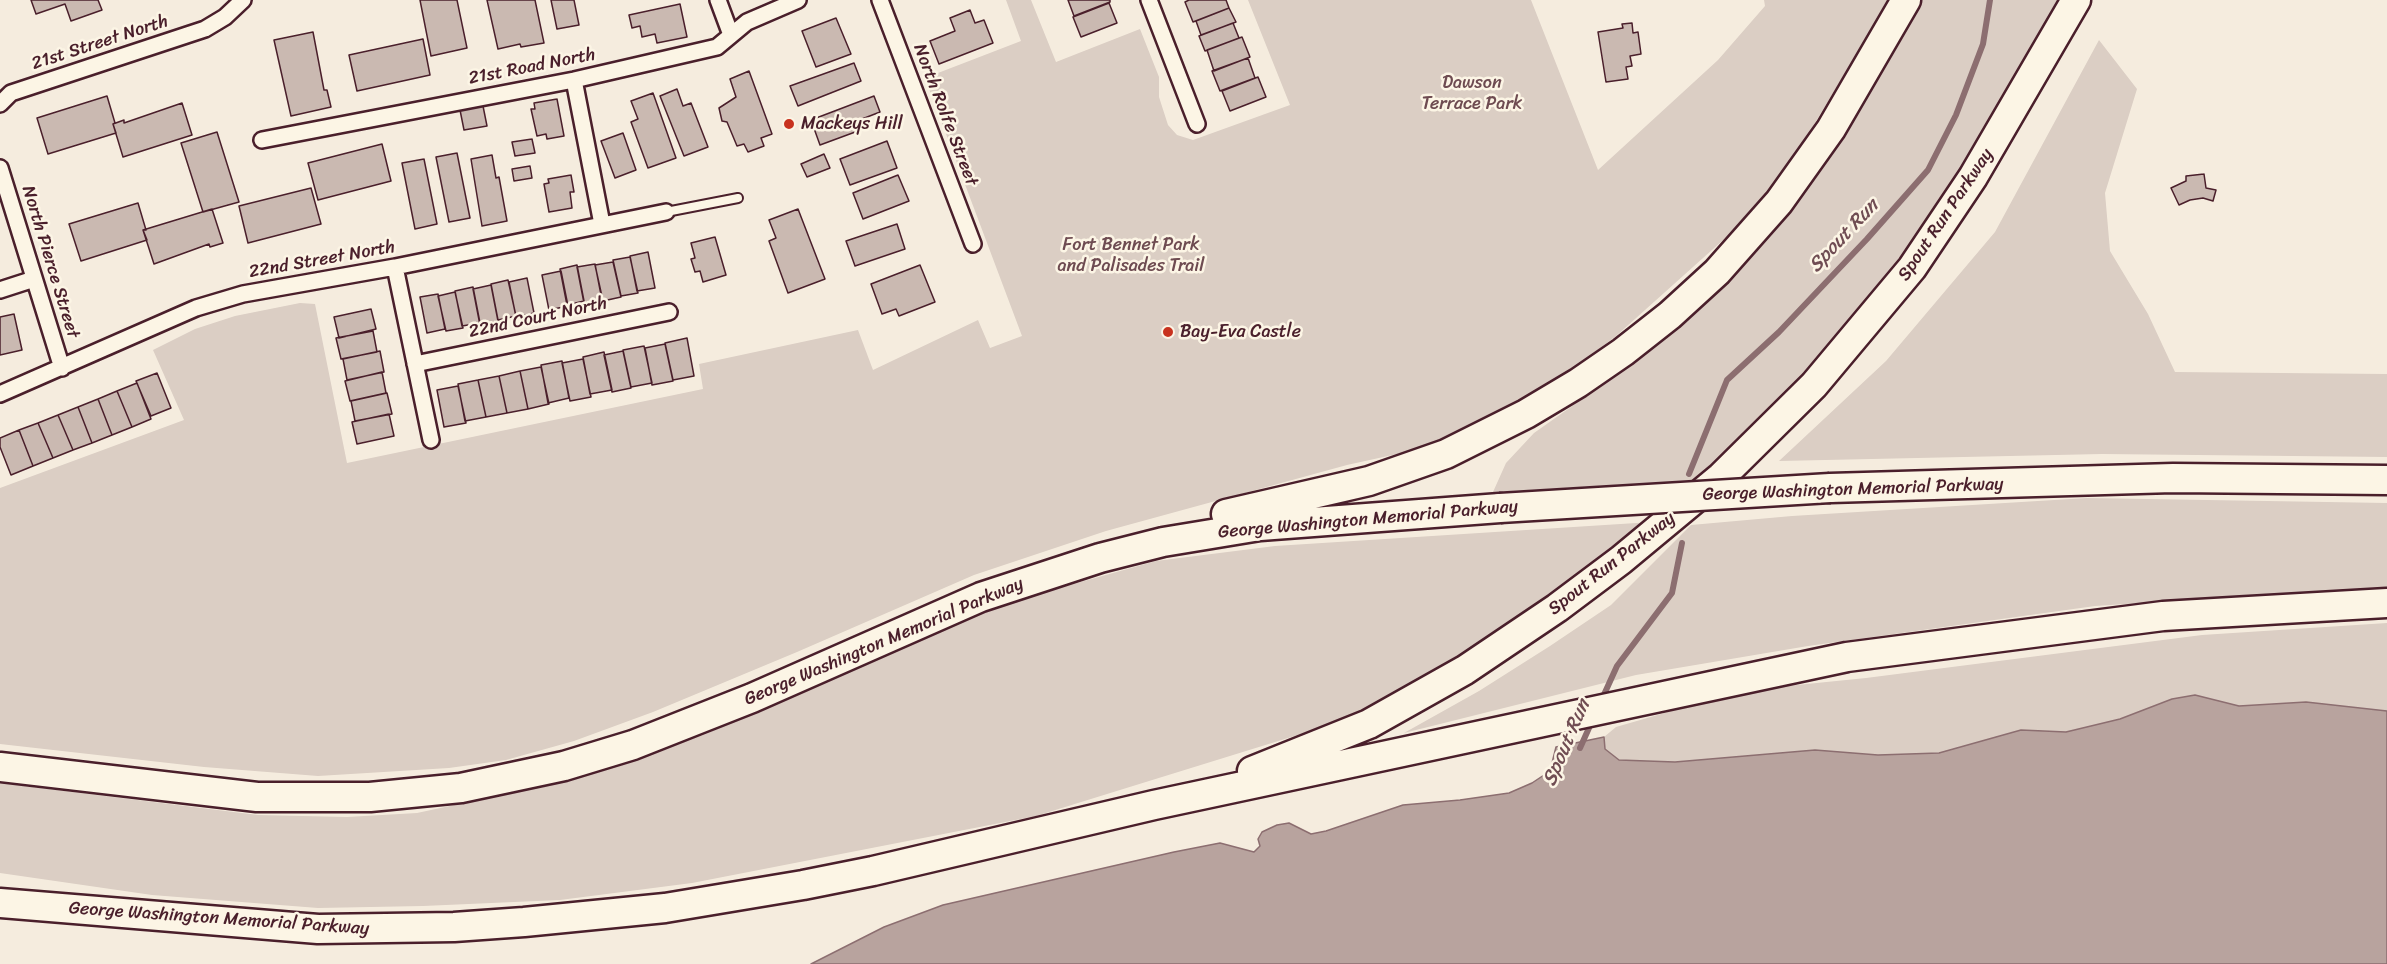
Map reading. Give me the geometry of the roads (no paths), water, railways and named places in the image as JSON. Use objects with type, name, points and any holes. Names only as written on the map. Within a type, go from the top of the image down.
[{"type":"highway","points":[[1063,569],[1161,527],[1332,491],[1418,465],[1526,414],[1600,368],[1693,294],[1744,243],[1779,202],[1832,129],[1906,0]]},
{"type":"highway","name":"Spout Run Parkway","points":[[1154,805],[1302,752],[1401,708],[1489,655],[1557,608],[1643,543],[1721,477],[1814,385],[1912,268],[1978,169],[2076,0]]},
{"type":"highway","name":"George Washington Memorial Parkway","points":[[0,767],[257,796],[381,796],[493,783],[564,766],[633,745],[752,698],[963,605],[1063,569],[1162,542],[1260,526],[1500,508],[1830,488],[2173,478],[2387,480]]},
{"type":"highway","name":"George Washington Memorial Parkway","points":[[0,903],[295,927],[389,929],[525,922],[665,908],[873,871],[1154,805],[1847,657],[2163,616],[2387,603]]},
{"type":"highway","points":[[0,885],[176,918]]},
{"type":"street","name":"21st Street North","points":[[2,98],[11,93],[205,29],[225,17],[243,0]]},
{"type":"street","points":[[718,0],[731,35]]},
{"type":"street","name":"21st Road North","points":[[262,140],[574,80],[717,47],[747,22],[798,0]]},
{"type":"street","name":"North Rolfe Street","points":[[880,0],[973,244]]},
{"type":"street","points":[[1149,0],[1197,124]]},
{"type":"street","points":[[574,80],[602,224]]},
{"type":"street","name":"North Pierce Street","points":[[0,168],[62,368]]},
{"type":"street","name":"22nd Street North","points":[[0,394],[196,308],[243,294],[395,267],[666,212]]},
{"type":"street","points":[[395,267],[431,440]]},
{"type":"street","points":[[0,290],[34,279]]},
{"type":"street","name":"22nd Court North","points":[[415,364],[669,312]]},
{"type":"lane","points":[[666,212],[738,198]]},
{"type":"waterway","name":"Spout Run","points":[[1689,474],[1727,380],[1779,332],[1867,239],[1928,170],[1956,115],[1983,44],[1990,0]]},
{"type":"waterway","name":"Spout Run","points":[[1602,699],[1617,666],[1672,593],[1682,543]]},
{"type":"waterway","name":"Spout Run","points":[[1580,748],[1593,719]]},
{"type":"place","name":"Mackeys Hill","points":[[789,124]]},
{"type":"place","name":"Bay-Eva Castle","points":[[1168,332]]},
{"type":"park label","name":"Dawson Terrace Park","points":[[1472,94]]},
{"type":"park label","name":"Fort Bennet Park and Palisades Trail","points":[[1131,255]]}]
